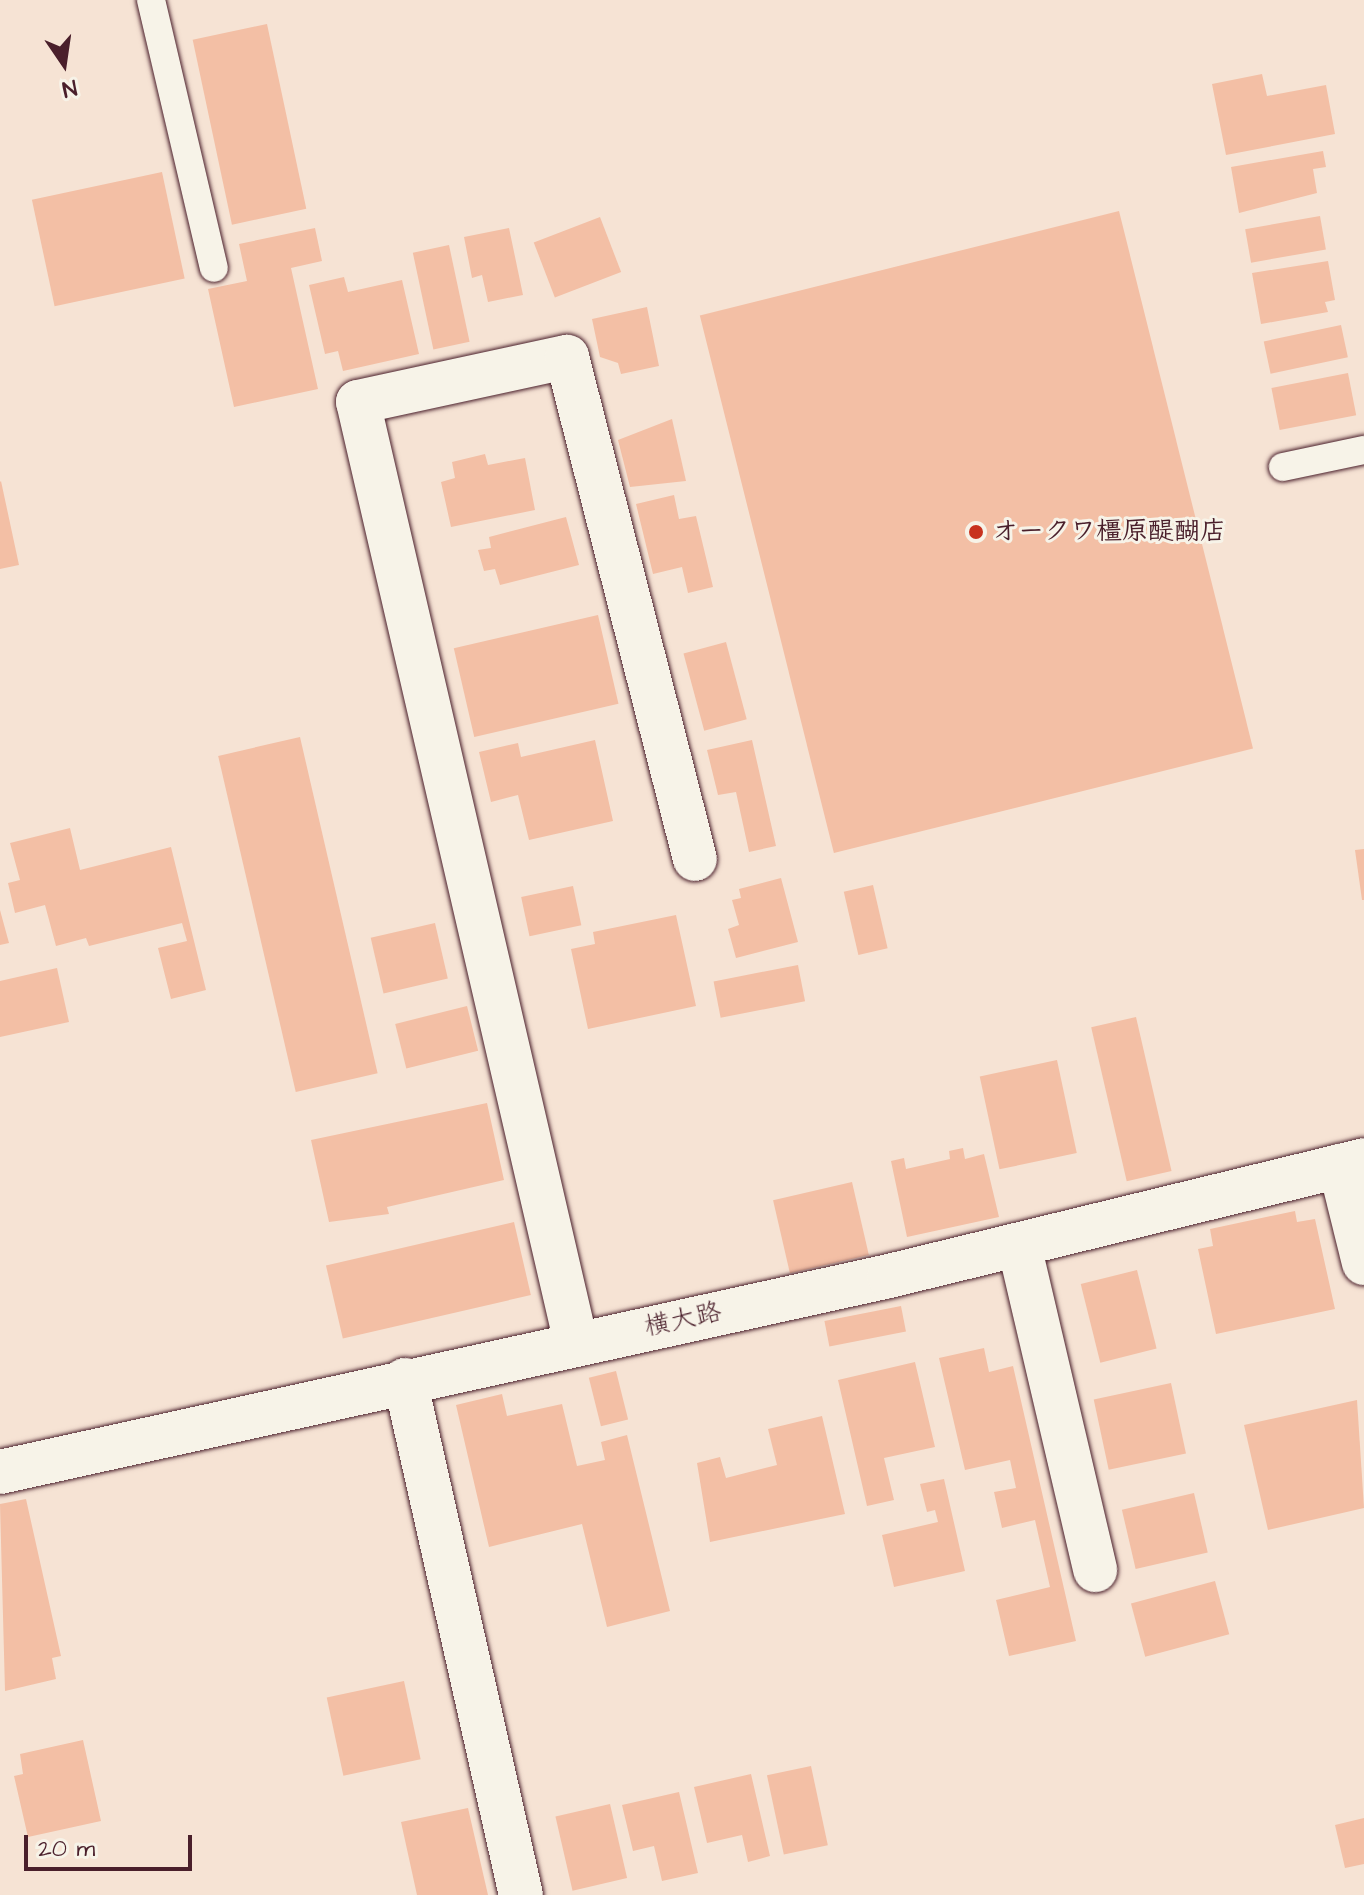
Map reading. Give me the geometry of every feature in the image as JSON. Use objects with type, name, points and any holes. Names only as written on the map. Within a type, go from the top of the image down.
[{"type":"street","points":[[576,1343],[358,402],[567,357],[695,859]]},
{"type":"street","points":[[1352,1163],[1364,1263]]},
{"type":"street","name":"横大路","points":[[0,1472],[1019,1245],[1352,1163]]},
{"type":"street","points":[[1019,1245],[1095,1570]]},
{"type":"street","points":[[405,1380],[521,1895]]},
{"type":"lane","points":[[151,0],[214,268]]},
{"type":"lane","points":[[1283,467],[1364,450]]},
{"type":"building","points":[[267,24],[306,209],[232,225],[193,40]]},
{"type":"building","points":[[1262,74],[1267,96],[1326,85],[1335,134],[1226,155],[1212,84]]},
{"type":"building","points":[[1323,151],[1326,167],[1313,169],[1317,193],[1239,213],[1231,167]]},
{"type":"building","points":[[162,172],[185,279],[55,306],[32,200]]},
{"type":"building","name":"オークワ橿原醍醐店","points":[[1119,211],[1253,749],[834,853],[700,316]]},
{"type":"building","points":[[1320,216],[1326,249],[1251,263],[1245,229]]},
{"type":"building","points":[[600,217],[621,272],[555,298],[534,242]]},
{"type":"building","points":[[315,228],[322,261],[291,268],[318,389],[234,407],[208,289],[247,281],[239,244]]},
{"type":"building","points":[[509,228],[523,295],[488,302],[482,275],[472,278],[464,237]]},
{"type":"building","points":[[449,245],[470,342],[433,350],[413,253]]},
{"type":"building","points":[[1328,261],[1335,300],[1325,302],[1328,312],[1261,324],[1252,273]]},
{"type":"building","points":[[344,277],[348,292],[402,280],[419,354],[343,371],[338,351],[325,354],[309,285]]},
{"type":"building","points":[[647,307],[659,366],[621,374],[618,363],[600,357],[592,319]]},
{"type":"building","points":[[1341,325],[1348,357],[1271,374],[1264,341]]},
{"type":"building","points":[[1348,373],[1356,415],[1280,430],[1271,388]]},
{"type":"building","points":[[672,419],[686,481],[630,487],[618,440]]},
{"type":"building","points":[[485,454],[488,465],[525,458],[535,510],[451,527],[441,482],[455,478],[452,462]]},
{"type":"building","points":[[0,482],[19,565],[0,569]]},
{"type":"building","points":[[674,495],[679,519],[696,516],[713,587],[688,593],[682,567],[653,574],[636,504]]},
{"type":"building","points":[[566,517],[579,565],[500,585],[495,569],[484,571],[478,550],[491,548],[489,537]]},
{"type":"building","points":[[598,615],[618,704],[474,737],[454,648]]},
{"type":"building","points":[[726,642],[747,719],[704,731],[683,653]]},
{"type":"building","points":[[300,737],[378,1073],[296,1092],[218,756]]},
{"type":"building","points":[[595,740],[613,821],[529,840],[518,795],[491,802],[479,752],[518,743],[521,757]]},
{"type":"building","points":[[752,740],[776,846],[749,852],[736,792],[718,795],[707,750]]},
{"type":"building","points":[[70,828],[80,870],[171,847],[206,990],[171,999],[158,948],[187,941],[182,923],[89,946],[86,938],[56,946],[45,905],[15,913],[8,883],[20,880],[10,843]]},
{"type":"building","points":[[1364,849],[1364,900],[1362,900],[1355,850]]},
{"type":"building","points":[[781,878],[798,942],[736,958],[728,929],[739,925],[732,900],[741,898],[739,889]]},
{"type":"building","points":[[873,885],[888,948],[858,955],[844,892]]},
{"type":"building","points":[[573,886],[581,925],[529,936],[521,897]]},
{"type":"building","points":[[0,910],[9,943],[0,945]]},
{"type":"building","points":[[676,915],[696,1006],[588,1029],[571,949],[595,944],[593,932]]},
{"type":"building","points":[[435,923],[448,979],[384,993],[371,938]]},
{"type":"building","points":[[798,965],[805,1001],[721,1018],[714,981]]},
{"type":"building","points":[[57,968],[69,1022],[0,1037],[0,981]]},
{"type":"building","points":[[467,1006],[478,1051],[406,1069],[395,1024]]},
{"type":"building","points":[[1136,1017],[1172,1171],[1127,1181],[1091,1027]]},
{"type":"building","points":[[1057,1060],[1077,1153],[999,1169],[980,1076]]},
{"type":"building","points":[[487,1103],[504,1180],[387,1207],[389,1214],[329,1222],[311,1140]]},
{"type":"building","points":[[963,1148],[965,1159],[984,1154],[999,1217],[907,1237],[891,1161],[904,1158],[906,1169],[950,1159],[949,1151]]},
{"type":"building","points":[[852,1182],[869,1255],[790,1273],[773,1200]]},
{"type":"building","points":[[1295,1211],[1297,1222],[1315,1219],[1335,1309],[1216,1334],[1198,1249],[1213,1246],[1210,1229]]},
{"type":"building","points":[[514,1222],[531,1295],[343,1338],[326,1265]]},
{"type":"building","points":[[1137,1270],[1157,1349],[1100,1363],[1081,1284]]},
{"type":"building","points":[[901,1306],[906,1332],[829,1346],[824,1321]]},
{"type":"building","points":[[984,1348],[989,1372],[1013,1366],[1076,1641],[1009,1656],[996,1600],[1050,1587],[1035,1520],[1002,1528],[994,1492],[1016,1488],[1010,1460],[965,1470],[939,1358]]},
{"type":"building","points":[[915,1362],[935,1447],[884,1458],[894,1500],[867,1506],[838,1380]]},
{"type":"building","points":[[616,1371],[628,1420],[601,1426],[589,1378]]},
{"type":"building","points":[[1171,1383],[1186,1453],[1109,1470],[1094,1399]]},
{"type":"building","points":[[502,1394],[507,1416],[562,1404],[577,1466],[605,1460],[601,1442],[627,1435],[670,1611],[607,1627],[582,1524],[489,1547],[456,1405]]},
{"type":"building","points":[[1357,1400],[1364,1508],[1268,1530],[1244,1425]]},
{"type":"building","points":[[822,1416],[845,1514],[710,1542],[697,1463],[720,1457],[726,1478],[777,1465],[768,1429]]},
{"type":"building","points":[[944,1479],[965,1571],[894,1587],[882,1535],[938,1522],[935,1510],[927,1512],[920,1484]]},
{"type":"building","points":[[1194,1493],[1208,1552],[1136,1569],[1122,1510]]},
{"type":"building","points":[[26,1499],[61,1656],[52,1658],[56,1679],[5,1691],[0,1504]]},
{"type":"building","points":[[1215,1581],[1229,1634],[1145,1657],[1131,1604]]},
{"type":"building","points":[[404,1681],[421,1759],[343,1776],[327,1697]]},
{"type":"building","points":[[83,1740],[101,1821],[28,1837],[14,1776],[23,1774],[20,1754]]},
{"type":"building","points":[[811,1766],[828,1845],[784,1855],[767,1775]]},
{"type":"building","points":[[751,1774],[770,1856],[748,1862],[742,1835],[707,1843],[694,1787]]},
{"type":"building","points":[[679,1792],[698,1873],[662,1881],[654,1846],[633,1851],[622,1805]]},
{"type":"building","points":[[610,1804],[627,1878],[573,1891],[555,1817]]},
{"type":"building","points":[[468,1808],[488,1895],[417,1895],[401,1822]]},
{"type":"building","points":[[1364,1818],[1364,1864],[1345,1868],[1335,1825]]},
{"type":"place","name":"オークワ橿原醍醐店","points":[[976,532]]}]
